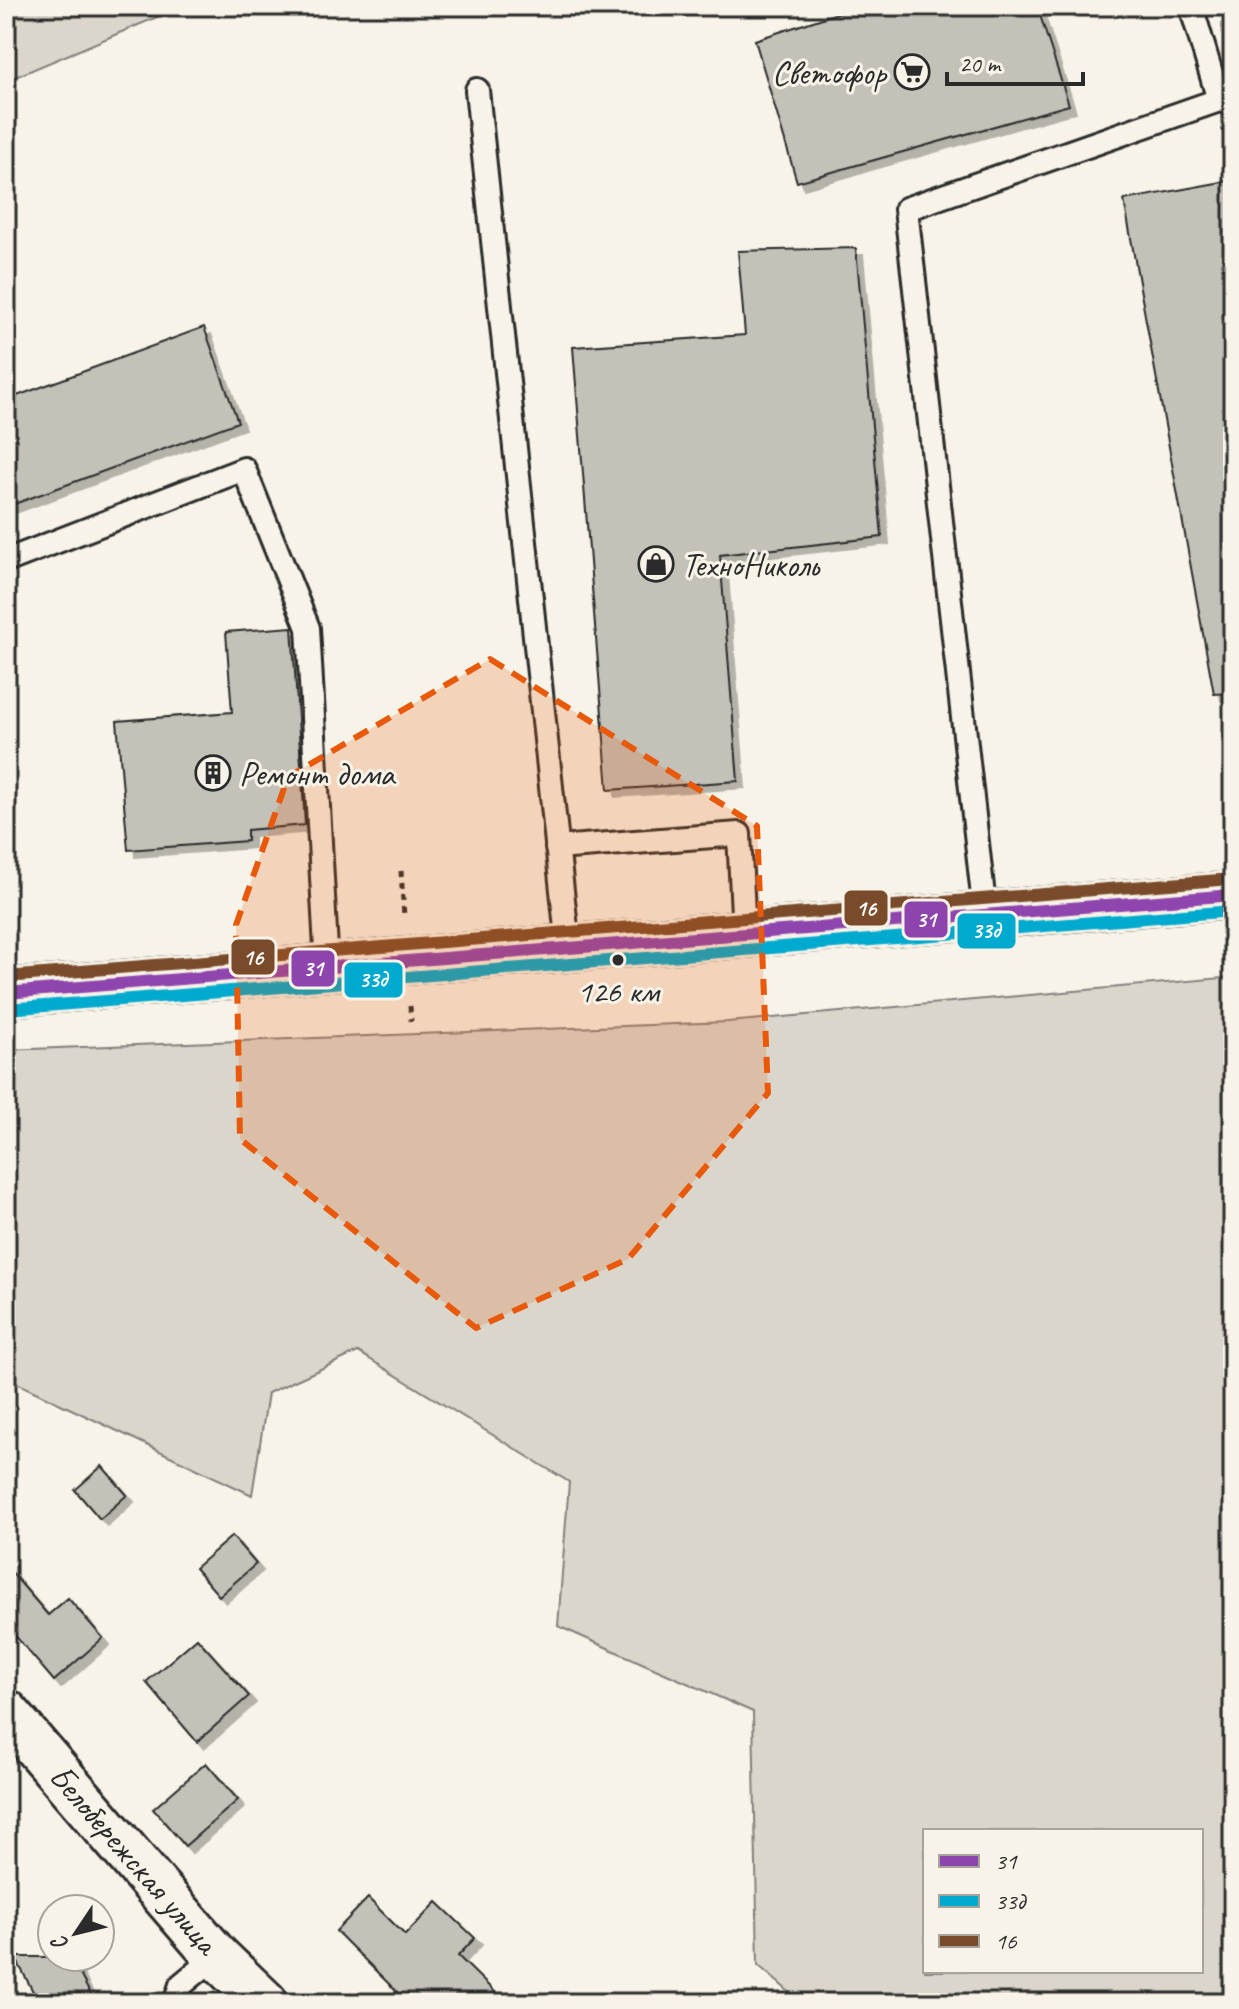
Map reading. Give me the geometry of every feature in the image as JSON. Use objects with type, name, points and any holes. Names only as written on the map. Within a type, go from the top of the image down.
[{"type":"main road","points":[[6,993],[1233,895]]},
{"type":"main road","name":"Белобережская улица","points":[[6,1712],[216,1956],[265,2003]]},
{"type":"lane","points":[[985,914],[906,209],[1226,101],[1191,6]]},
{"type":"lane","points":[[477,90],[568,947]]},
{"type":"lane","points":[[6,561],[244,469],[308,628],[327,967]]},
{"type":"lane","points":[[557,848],[739,834],[744,934]]},
{"type":"lane","points":[[175,2003],[181,1985],[216,1956]]},
{"type":"highlighted area","points":[[490,659],[757,826],[768,1093],[628,1259],[476,1328],[240,1139],[236,925],[288,777]]},
{"type":"shaded area","points":[[6,6],[183,6],[6,81]]},
{"type":"shaded area","points":[[1233,977],[1233,2003],[802,2003],[758,1965],[753,1712],[558,1626],[569,1482],[358,1352],[268,1393],[252,1495],[6,1378],[6,1050],[727,1022]]},
{"type":"building","name":"Светофор","points":[[859,6],[1037,6],[1069,105],[797,182],[755,40]]},
{"type":"building","points":[[1233,180],[1233,693],[1214,694],[1124,200]]},
{"type":"building","points":[[856,248],[882,537],[720,555],[738,781],[608,790],[573,347],[745,335],[738,251]]},
{"type":"building","points":[[204,327],[238,422],[6,507],[6,400]]},
{"type":"building","name":"Ремонт дома","points":[[292,627],[305,825],[247,830],[247,841],[128,850],[117,721],[232,712],[226,632]]},
{"type":"building","points":[[102,1466],[127,1495],[100,1519],[75,1490]]},
{"type":"building","points":[[232,1536],[256,1564],[219,1596],[195,1568]]},
{"type":"building","points":[[6,1566],[48,1615],[68,1598],[103,1638],[54,1681],[6,1625]]},
{"type":"building","points":[[197,1638],[249,1696],[197,1742],[146,1682]]},
{"type":"building","points":[[206,1763],[238,1800],[185,1846],[153,1809]]},
{"type":"building","points":[[368,1898],[405,1935],[437,1902],[475,1938],[458,1956],[506,2003],[408,2003],[336,1931]]},
{"type":"building","points":[[15,1957],[36,1957],[36,1973],[79,1973],[95,2003],[39,2003]]},
{"type":"transit line","name":"16","points":[[6,977],[1232,879]]},
{"type":"transit line","name":"31","points":[[6,993],[1233,895]]},
{"type":"transit line","name":"33д","points":[[7,1009],[1233,911]]},
{"type":"place","name":"Светофор","points":[[912,72]]},
{"type":"place","name":"ТехноНиколь","points":[[656,564]]},
{"type":"place","name":"Ремонт дома","points":[[213,773]]},
{"type":"place","name":"126 км","points":[[618,960]]}]
